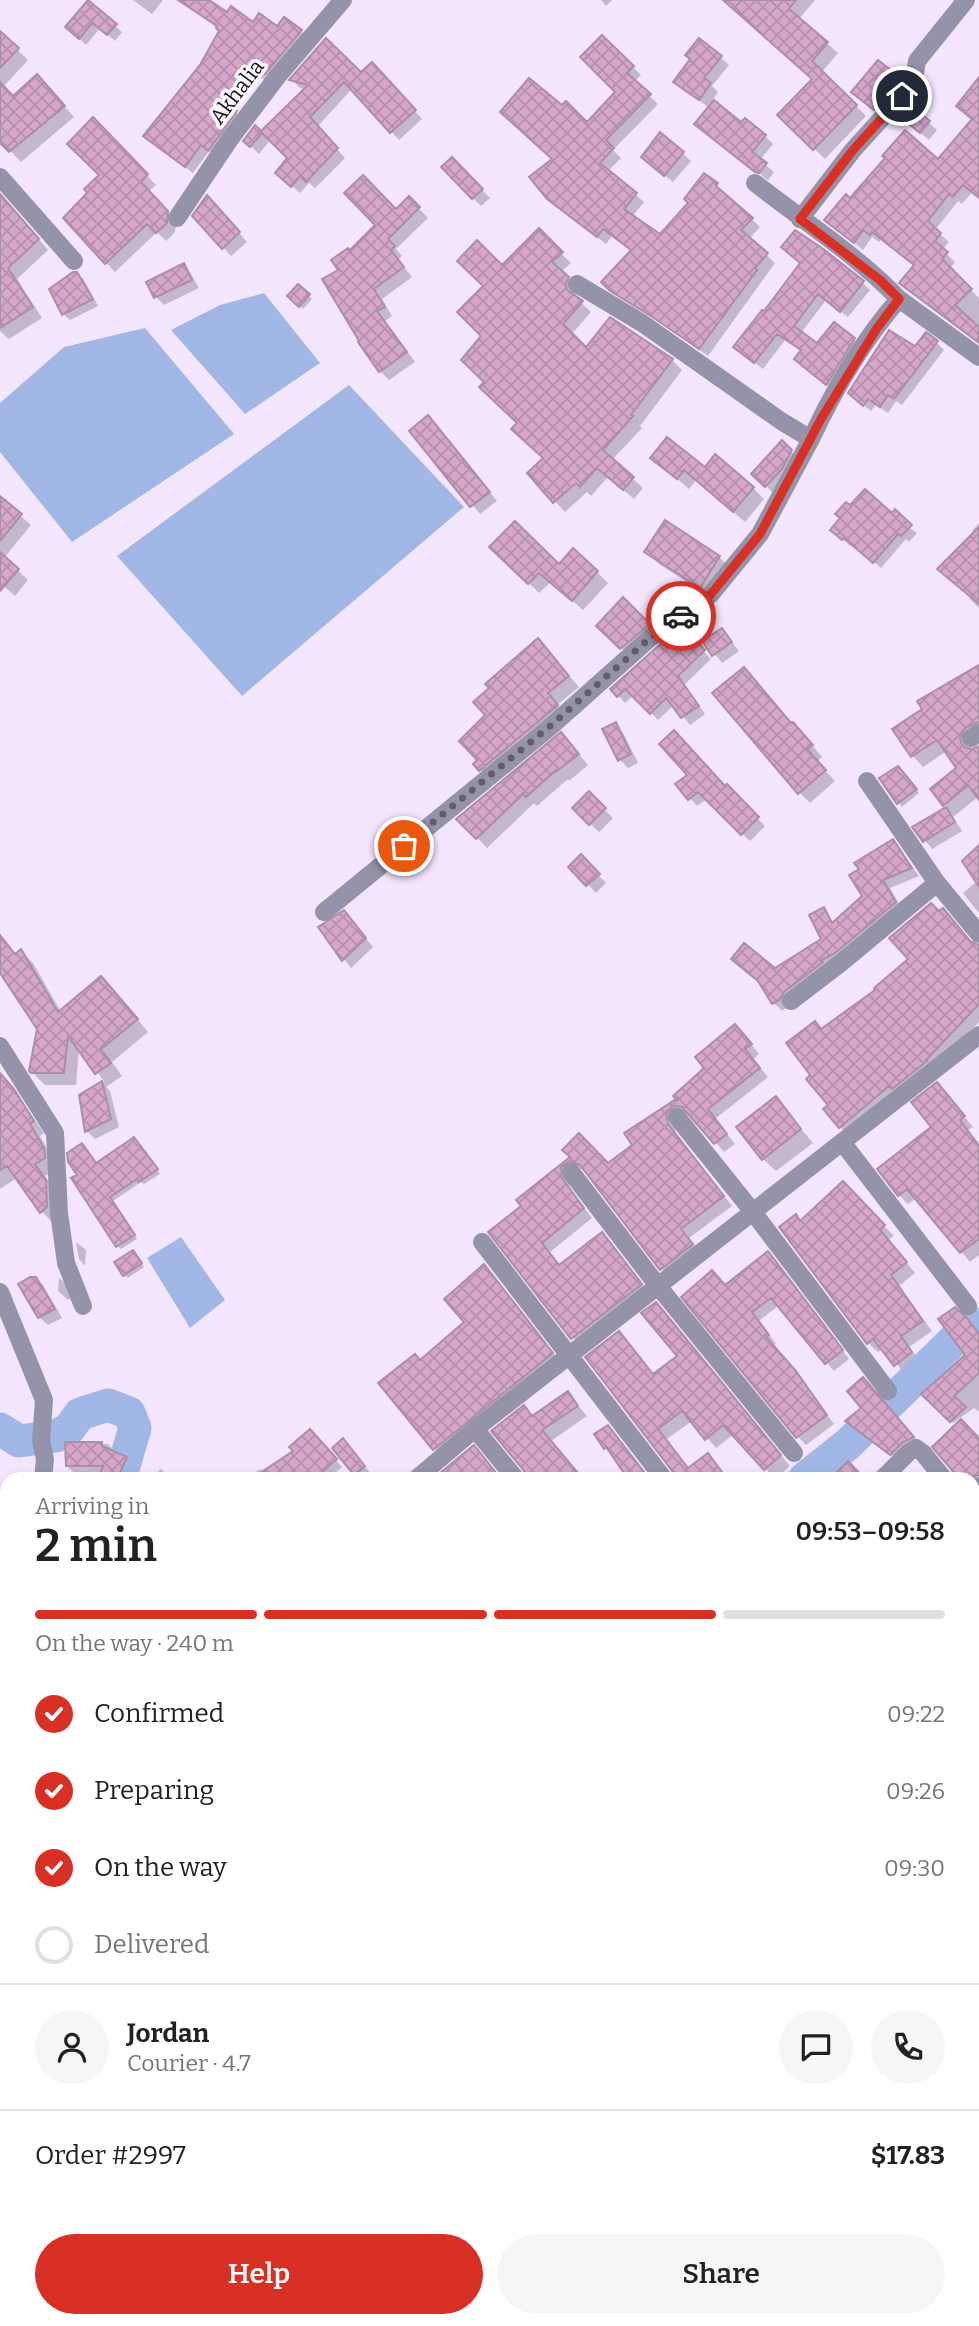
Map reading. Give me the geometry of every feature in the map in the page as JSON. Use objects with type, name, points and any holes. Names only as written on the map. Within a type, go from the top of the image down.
[{"type":"street","name":"Akhalia","points":[[177,218],[230,139],[277,77],[343,0]]},
{"type":"street","points":[[800,219],[853,150],[902,96],[914,79],[917,61],[966,0]]},
{"type":"street","points":[[0,177],[74,261]]},
{"type":"street","points":[[755,183],[880,280],[899,299],[979,357]]},
{"type":"street","points":[[577,284],[642,323],[781,421],[811,439]]},
{"type":"street","points":[[324,912],[549,727],[650,638],[711,594],[760,534],[853,365],[899,299]]},
{"type":"street","points":[[867,782],[937,883],[979,934]]},
{"type":"street","points":[[791,1001],[937,883]]},
{"type":"street","points":[[424,1472],[475,1429],[979,1035]]},
{"type":"street","points":[[0,1046],[55,1133],[59,1213],[66,1263],[83,1306]]},
{"type":"street","points":[[677,1117],[753,1212],[888,1391]]},
{"type":"street","points":[[842,1142],[968,1306]]},
{"type":"street","points":[[570,1172],[658,1286],[794,1453]]},
{"type":"street","points":[[482,1242],[659,1472]]},
{"type":"street","points":[[0,1292],[44,1400],[41,1441],[45,1459],[44,1472]]},
{"type":"street","points":[[475,1429],[510,1472]]},
{"type":"street","points":[[889,1472],[916,1448],[938,1472]]},
{"type":"water","points":[[264,293],[320,363],[245,414],[171,330],[220,305]]},
{"type":"water","points":[[145,328],[234,434],[72,542],[0,452],[0,403],[64,347]]},
{"type":"water","points":[[349,385],[464,507],[242,696],[117,556]]},
{"type":"water","points":[[181,1237],[225,1300],[190,1328],[147,1258]]},
{"type":"building","points":[[88,0],[117,24],[107,35],[92,23],[79,39],[65,27]]},
{"type":"building","points":[[178,0],[209,0],[227,12],[231,6],[253,22],[259,13],[277,26],[284,17],[302,30],[265,74],[249,70],[228,104],[237,111],[208,151],[201,145],[185,167],[143,136],[200,65],[219,31],[217,26]]},
{"type":"building","points":[[723,0],[796,0],[789,9],[828,42],[812,61],[857,105],[813,150],[777,115],[812,79]]},
{"type":"building","points":[[0,31],[19,48],[0,68]]},
{"type":"building","points":[[602,35],[634,66],[627,73],[651,94],[606,140],[614,148],[600,163],[637,193],[624,209],[660,234],[688,203],[684,199],[704,173],[718,183],[716,186],[753,218],[741,230],[768,253],[699,349],[610,291],[601,282],[631,250],[603,229],[597,237],[547,199],[529,177],[552,159],[500,112],[529,78],[562,105],[566,101],[587,122],[615,92],[580,57]]},
{"type":"building","points":[[326,38],[361,72],[372,62],[416,110],[390,133],[344,82],[310,117],[338,148],[306,182],[300,176],[291,187],[275,173],[287,158],[262,133],[250,147],[243,141],[255,125],[261,131],[308,85],[289,80]]},
{"type":"building","points":[[699,38],[722,56],[704,78],[711,83],[699,100],[673,82],[690,59],[685,55]]},
{"type":"building","points":[[878,60],[901,78],[874,110],[851,92]]},
{"type":"building","points":[[37,74],[65,106],[9,152],[0,143],[0,82],[13,96]]},
{"type":"building","points":[[979,77],[979,198],[963,185],[953,197],[949,194],[928,221],[941,233],[935,241],[948,252],[942,259],[972,289],[955,305],[979,327],[978,342],[899,283],[914,265],[872,232],[870,235],[863,230],[854,243],[824,220],[846,194],[850,198],[905,130],[938,159],[972,119],[956,106]]},
{"type":"building","points":[[714,100],[741,122],[745,118],[766,135],[752,152],[767,163],[759,173],[694,124]]},
{"type":"building","points":[[910,104],[930,121],[920,133],[899,116]]},
{"type":"building","points":[[93,117],[148,174],[141,182],[168,211],[167,223],[156,233],[147,224],[105,264],[63,218],[87,193],[84,189],[99,175],[67,144]]},
{"type":"building","points":[[660,132],[684,152],[664,176],[641,157]]},
{"type":"building","points":[[452,157],[483,189],[472,199],[441,167]]},
{"type":"building","points":[[363,175],[396,209],[409,196],[420,207],[388,239],[395,246],[391,250],[404,267],[374,289],[385,307],[377,311],[407,352],[379,372],[358,342],[322,279],[338,270],[331,260],[348,248],[350,250],[375,225],[344,193]]},
{"type":"building","points":[[0,194],[39,239],[8,268],[33,307],[0,328]]},
{"type":"building","points":[[207,195],[240,232],[222,249],[192,216]]},
{"type":"building","points":[[539,228],[563,252],[552,262],[569,277],[567,290],[583,301],[563,324],[586,347],[610,317],[673,359],[631,415],[633,416],[603,450],[634,477],[623,490],[597,468],[580,487],[576,483],[553,503],[527,473],[543,458],[511,429],[517,423],[479,387],[484,382],[461,360],[481,336],[457,312],[483,286],[457,261],[477,240],[502,265]]},
{"type":"building","points":[[795,230],[864,281],[840,312],[818,294],[794,326],[817,343],[834,322],[855,338],[826,385],[794,359],[801,350],[777,334],[754,363],[733,347],[800,263],[781,247]]},
{"type":"building","points":[[184,263],[192,280],[154,298],[146,282]]},
{"type":"building","points":[[77,272],[93,299],[62,315],[49,289]]},
{"type":"building","points":[[298,284],[310,294],[299,307],[287,296]]},
{"type":"building","points":[[889,330],[915,346],[926,332],[938,341],[894,399],[888,395],[880,407],[868,399],[863,406],[848,393]]},
{"type":"building","points":[[428,415],[490,492],[470,507],[409,431]]},
{"type":"building","points":[[667,437],[705,467],[715,454],[754,487],[733,512],[684,470],[677,479],[650,458]]},
{"type":"building","points":[[782,440],[792,450],[782,469],[765,487],[751,474]]},
{"type":"building","points":[[865,489],[892,513],[895,509],[912,525],[901,536],[898,534],[873,563],[844,538],[842,540],[830,530],[840,518],[835,514],[846,502],[850,505]]},
{"type":"building","points":[[0,496],[22,514],[0,541]]},
{"type":"building","points":[[665,520],[720,556],[700,588],[644,552]]},
{"type":"building","points":[[515,521],[559,564],[573,548],[598,571],[572,601],[539,573],[528,584],[489,547]]},
{"type":"building","points":[[979,527],[979,604],[937,569]]},
{"type":"building","points":[[0,552],[19,569],[0,591]]},
{"type":"building","points":[[623,597],[650,624],[620,649],[596,626]]},
{"type":"building","points":[[684,628],[705,650],[678,676],[699,706],[681,718],[666,698],[650,714],[625,689],[617,697],[610,689],[657,647]]},
{"type":"building","points":[[722,628],[732,642],[712,656],[702,641]]},
{"type":"building","points":[[538,638],[569,676],[548,693],[558,705],[479,771],[473,764],[477,760],[459,741],[485,715],[473,702],[489,688],[485,684]]},
{"type":"building","points":[[979,665],[979,722],[965,728],[960,738],[966,748],[979,746],[979,800],[968,785],[943,806],[930,789],[956,768],[937,740],[911,757],[892,729],[922,709],[917,701]]},
{"type":"building","points":[[744,667],[813,745],[807,749],[826,770],[798,794],[712,693]]},
{"type":"building","points":[[616,722],[631,754],[618,761],[602,729]]},
{"type":"building","points":[[674,730],[725,786],[727,784],[759,817],[741,835],[698,792],[688,800],[675,784],[687,775],[659,744]]},
{"type":"building","points":[[561,732],[579,754],[526,797],[523,794],[476,839],[456,819]]},
{"type":"building","points":[[898,766],[917,789],[897,804],[879,778]]},
{"type":"building","points":[[589,791],[606,808],[589,825],[572,808]]},
{"type":"building","points":[[946,807],[955,822],[923,842],[912,827]]},
{"type":"building","points":[[893,839],[912,868],[883,880],[896,902],[835,953],[822,960],[823,962],[784,992],[780,1000],[772,1004],[758,981],[731,959],[744,943],[775,968],[821,939],[809,915],[824,907],[832,923],[862,896],[849,875],[859,869],[854,863]]},
{"type":"building","points":[[979,845],[979,887],[962,861]]},
{"type":"building","points":[[581,854],[600,874],[586,886],[568,867]]},
{"type":"building","points":[[931,903],[939,911],[943,908],[970,941],[979,945],[979,1004],[927,1061],[892,1089],[889,1086],[839,1128],[823,1109],[828,1105],[806,1079],[810,1075],[786,1043],[815,1021],[821,1029],[875,990],[874,988],[908,959],[889,938]]},
{"type":"building","points":[[344,910],[366,938],[342,961],[318,927]]},
{"type":"building","points":[[0,935],[15,954],[21,949],[58,1012],[101,976],[138,1019],[101,1049],[111,1063],[95,1074],[68,1036],[64,1073],[29,1071],[37,1029],[0,973]]},
{"type":"building","points":[[735,1024],[752,1044],[745,1049],[760,1068],[708,1109],[727,1134],[714,1144],[682,1107],[675,1106],[666,1114],[668,1124],[724,1196],[681,1229],[693,1244],[660,1270],[580,1165],[570,1161],[561,1167],[562,1178],[584,1208],[542,1243],[559,1265],[602,1232],[642,1284],[571,1339],[488,1232],[521,1206],[516,1200],[570,1157],[562,1150],[579,1133],[608,1163],[632,1145],[624,1133],[676,1099],[673,1096],[704,1068],[695,1057]]},
{"type":"building","points":[[0,1073],[14,1089],[34,1121],[30,1124],[44,1148],[45,1158],[35,1164],[46,1180],[47,1207],[40,1213],[7,1166],[0,1170]]},
{"type":"building","points":[[102,1081],[111,1119],[85,1132],[79,1095]]},
{"type":"building","points":[[937,1082],[965,1116],[960,1120],[979,1146],[979,1239],[960,1253],[907,1189],[898,1196],[877,1169],[931,1127],[911,1102]]},
{"type":"building","points":[[776,1096],[801,1129],[762,1160],[736,1127]]},
{"type":"building","points":[[134,1137],[158,1169],[110,1197],[135,1235],[116,1247],[71,1178],[77,1175],[68,1162],[67,1153],[82,1143],[96,1163]]},
{"type":"building","points":[[843,1181],[885,1225],[880,1230],[907,1262],[891,1275],[923,1321],[901,1336],[912,1352],[894,1366],[873,1339],[867,1344],[779,1227],[796,1214],[800,1221]]},
{"type":"building","points":[[133,1250],[142,1263],[123,1276],[114,1262]]},
{"type":"building","points":[[768,1251],[843,1350],[825,1364],[771,1298],[752,1312],[769,1335],[766,1337],[796,1371],[827,1415],[796,1438],[681,1297],[712,1270],[725,1285]]},
{"type":"building","points":[[484,1264],[553,1353],[433,1450],[378,1383],[415,1354],[420,1360],[464,1322],[444,1299]]},
{"type":"building","points":[[30,1277],[36,1277],[55,1309],[38,1318],[18,1284]]},
{"type":"building","points":[[656,1302],[781,1455],[764,1470],[723,1425],[705,1440],[682,1411],[658,1429],[688,1468],[708,1453],[722,1472],[673,1472],[585,1357],[619,1331],[653,1374],[677,1356],[641,1313]]},
{"type":"building","points":[[955,1307],[979,1334],[979,1373],[954,1396],[966,1407],[950,1422],[921,1394],[965,1355],[938,1319]]},
{"type":"building","points":[[863,1377],[914,1437],[903,1442],[890,1455],[845,1421],[861,1408],[847,1391]]},
{"type":"building","points":[[568,1391],[578,1406],[542,1430],[577,1472],[525,1472],[491,1431],[524,1405],[532,1416]]},
{"type":"building","points":[[961,1419],[979,1438],[979,1472],[953,1472],[932,1447]]},
{"type":"building","points":[[608,1425],[644,1472],[623,1472],[594,1434]]},
{"type":"building","points":[[310,1429],[337,1459],[322,1472],[262,1472],[293,1451],[289,1447]]},
{"type":"building","points":[[343,1438],[365,1466],[358,1472],[352,1472],[332,1448]]},
{"type":"building","points":[[65,1442],[102,1442],[102,1446],[127,1457],[120,1472],[101,1472],[103,1466],[66,1466]]},
{"type":"building","points":[[474,1445],[495,1472],[441,1472]]},
{"type":"building","points":[[848,1461],[858,1472],[837,1472]]},
{"type":"waterway","points":[[813,1472],[848,1444],[954,1340],[979,1324]]},
{"type":"waterway","points":[[0,1429],[19,1441],[56,1436],[69,1429],[80,1414],[108,1405],[129,1413],[135,1428],[122,1472]]},
{"type":"way so far","points":[[404,846],[549,727],[650,638],[681,616]]},
{"type":"route","points":[[681,616],[711,594],[760,534],[821,419],[877,328],[899,299],[855,259],[800,219],[853,150],[902,96]]}]
